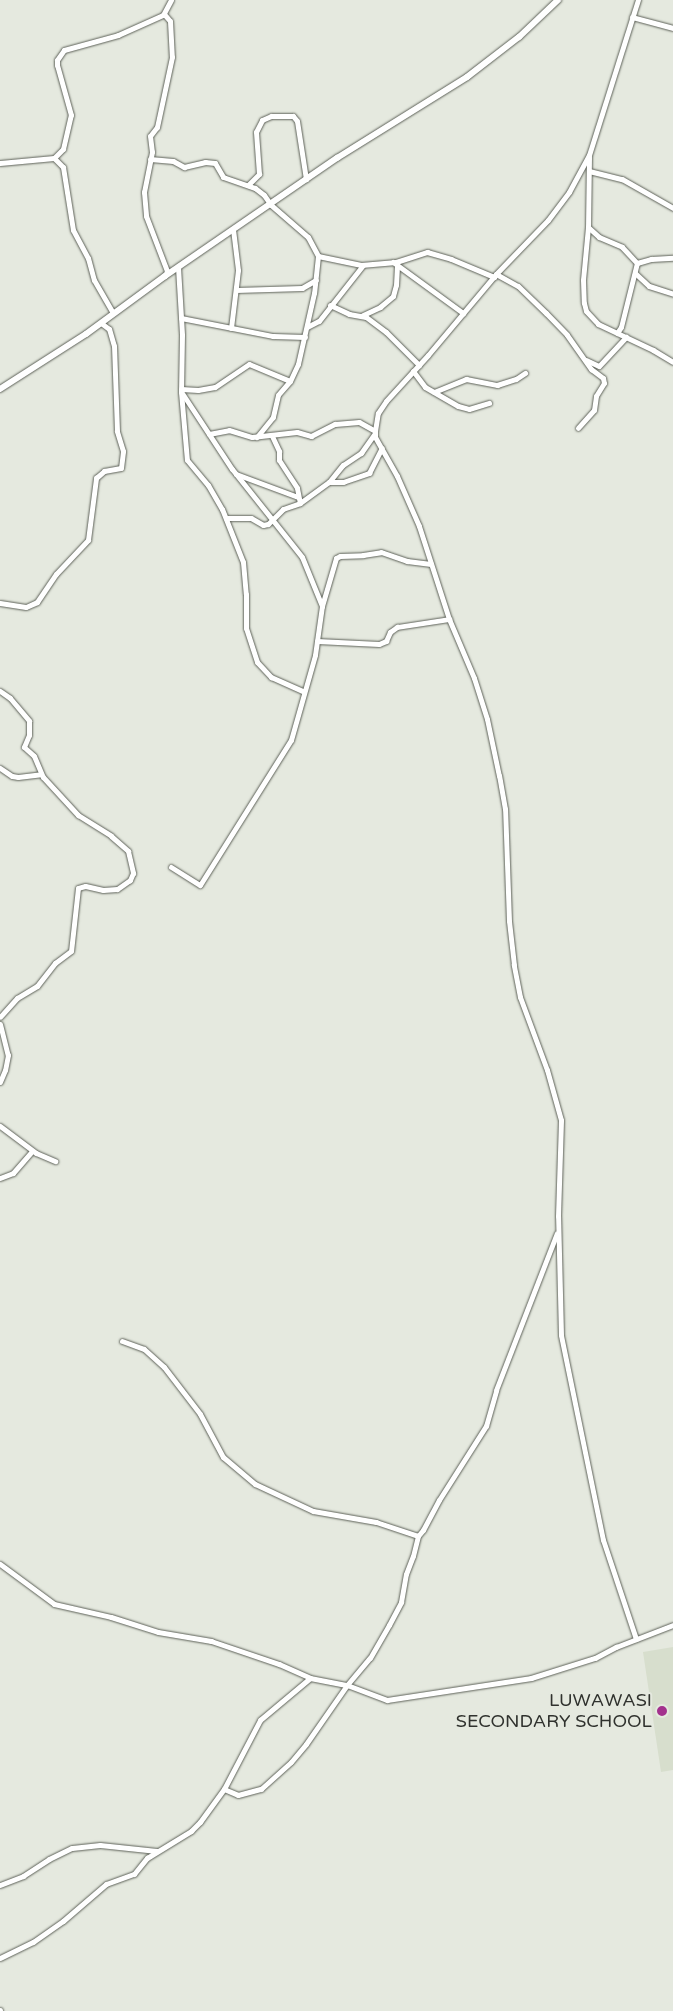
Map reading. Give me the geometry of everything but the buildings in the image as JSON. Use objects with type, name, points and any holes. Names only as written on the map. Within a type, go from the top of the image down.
[{"type":"street","points":[[0,163],[54,158],[63,149],[71,115],[57,65],[59,54],[71,46],[118,35],[164,14],[170,0]]},
{"type":"street","points":[[0,389],[113,314],[306,179],[467,77],[519,38],[558,0]]},
{"type":"street","points":[[226,518],[251,518],[265,525],[283,509],[329,482],[343,466],[361,452],[375,432],[378,413],[382,407],[495,276],[559,207],[589,155],[638,0]]},
{"type":"street","points":[[164,14],[170,21],[172,57],[156,127],[150,136],[152,147],[144,192],[146,216],[167,270],[165,276]]},
{"type":"street","points":[[632,17],[673,28]]},
{"type":"street","points":[[248,185],[259,174],[256,132],[262,120],[271,116],[293,116],[297,121],[306,179]]},
{"type":"street","points":[[589,155],[588,227],[583,280],[584,303],[590,318],[673,362]]},
{"type":"street","points":[[54,158],[64,167],[72,230],[88,258],[94,280],[113,314]]},
{"type":"street","points":[[150,159],[173,161],[184,167],[205,162],[215,163],[223,177],[248,185],[264,195],[271,205],[308,237],[318,256],[316,280],[298,364],[290,380],[278,395],[273,417],[257,437]]},
{"type":"street","points":[[589,172],[622,179],[673,208]]},
{"type":"street","points":[[588,227],[599,237],[622,247],[637,263]]},
{"type":"street","points":[[231,328],[236,290],[237,250],[232,231]]},
{"type":"street","points":[[318,256],[363,265],[394,264],[422,252],[432,253],[465,264],[518,286],[567,335],[604,381],[596,396],[594,410],[578,428]]},
{"type":"street","points":[[637,263],[673,258]]},
{"type":"street","points":[[617,333],[621,327],[637,263]]},
{"type":"street","points":[[394,264],[463,314]]},
{"type":"street","points":[[362,316],[380,307],[393,296],[396,285],[394,264]]},
{"type":"street","points":[[307,327],[318,321],[363,265]]},
{"type":"street","points":[[178,268],[181,318],[181,390],[187,460],[213,492],[226,518],[244,568],[246,628],[257,662],[271,676],[304,692]]},
{"type":"street","points":[[634,273],[649,286],[673,294]]},
{"type":"street","points":[[236,290],[302,288],[316,280]]},
{"type":"street","points":[[330,305],[349,314],[362,316],[386,332],[419,365]]},
{"type":"street","points":[[181,318],[273,336],[305,337]]},
{"type":"street","points":[[0,603],[26,607],[37,602],[56,574],[88,540],[96,478],[104,471],[121,468],[123,451],[117,431],[114,346],[109,329],[101,322]]},
{"type":"street","points":[[586,360],[599,366],[626,337]]},
{"type":"street","points":[[181,390],[198,390],[215,386],[249,364],[290,380]]},
{"type":"street","points":[[413,371],[420,383],[465,408],[490,403]]},
{"type":"street","points":[[434,392],[466,379],[497,385],[516,379],[525,373]]},
{"type":"street","points":[[181,390],[236,474],[302,557],[322,606]]},
{"type":"street","points":[[209,434],[234,431],[247,437],[257,437],[297,432],[315,436],[334,424],[359,422],[375,432],[406,493],[449,619],[481,698],[506,809],[509,921],[520,997],[550,1079],[561,1120],[558,1230],[559,1312],[565,1360],[603,1540],[636,1639]]},
{"type":"street","points":[[272,436],[279,451],[279,460],[297,488],[299,500]]},
{"type":"street","points":[[329,482],[338,483],[368,473],[382,448]]},
{"type":"street","points":[[236,474],[299,500]]},
{"type":"street","points":[[172,867],[200,885],[291,740],[317,641],[322,606],[329,577],[336,558],[340,556],[386,552],[407,561],[431,564]]},
{"type":"street","points":[[317,641],[379,644],[386,641],[393,629],[449,619]]},
{"type":"street","points":[[0,691],[19,708],[29,722],[29,735],[24,746],[34,756],[41,774],[78,815],[111,836],[128,851],[133,873],[130,880],[117,888],[103,890],[85,886],[78,888],[71,951],[54,963],[41,983],[17,998],[0,1017]]},
{"type":"street","points":[[0,768],[12,776],[18,777],[41,774]]},
{"type":"street","points":[[0,1024],[8,1055],[0,1082]]},
{"type":"street","points":[[0,1126],[32,1151],[55,1161]]},
{"type":"street","points":[[0,1178],[13,1173],[32,1151]]},
{"type":"street","points":[[224,1789],[238,1795],[249,1793],[261,1789],[277,1776],[306,1744],[346,1685],[370,1658],[401,1602],[406,1574],[418,1536],[424,1530],[439,1500],[486,1426],[496,1390],[558,1230]]},
{"type":"street","points":[[122,1341],[144,1349],[164,1367],[200,1414],[223,1457],[255,1484],[313,1511],[376,1522],[418,1536]]},
{"type":"street","points":[[0,1564],[54,1604],[111,1617],[158,1632],[211,1641],[279,1664],[310,1678],[346,1685],[387,1700],[531,1678],[595,1658],[636,1639],[673,1626]]},
{"type":"street","points":[[0,1958],[33,1942],[58,1925],[106,1884],[134,1874],[143,1862],[158,1851],[180,1840],[200,1822],[224,1789],[260,1720],[310,1678]]},
{"type":"street","points":[[0,1886],[23,1876],[72,1848],[100,1845],[158,1851]]},
{"type":"shaded area","name":"LUWAWASI SECONDARY SCHOOL","points":[[673,1647],[673,1770],[661,1772],[643,1652]]},
{"type":"place","name":"LUWAWASI SECONDARY SCHOOL","points":[[662,1711]]}]
